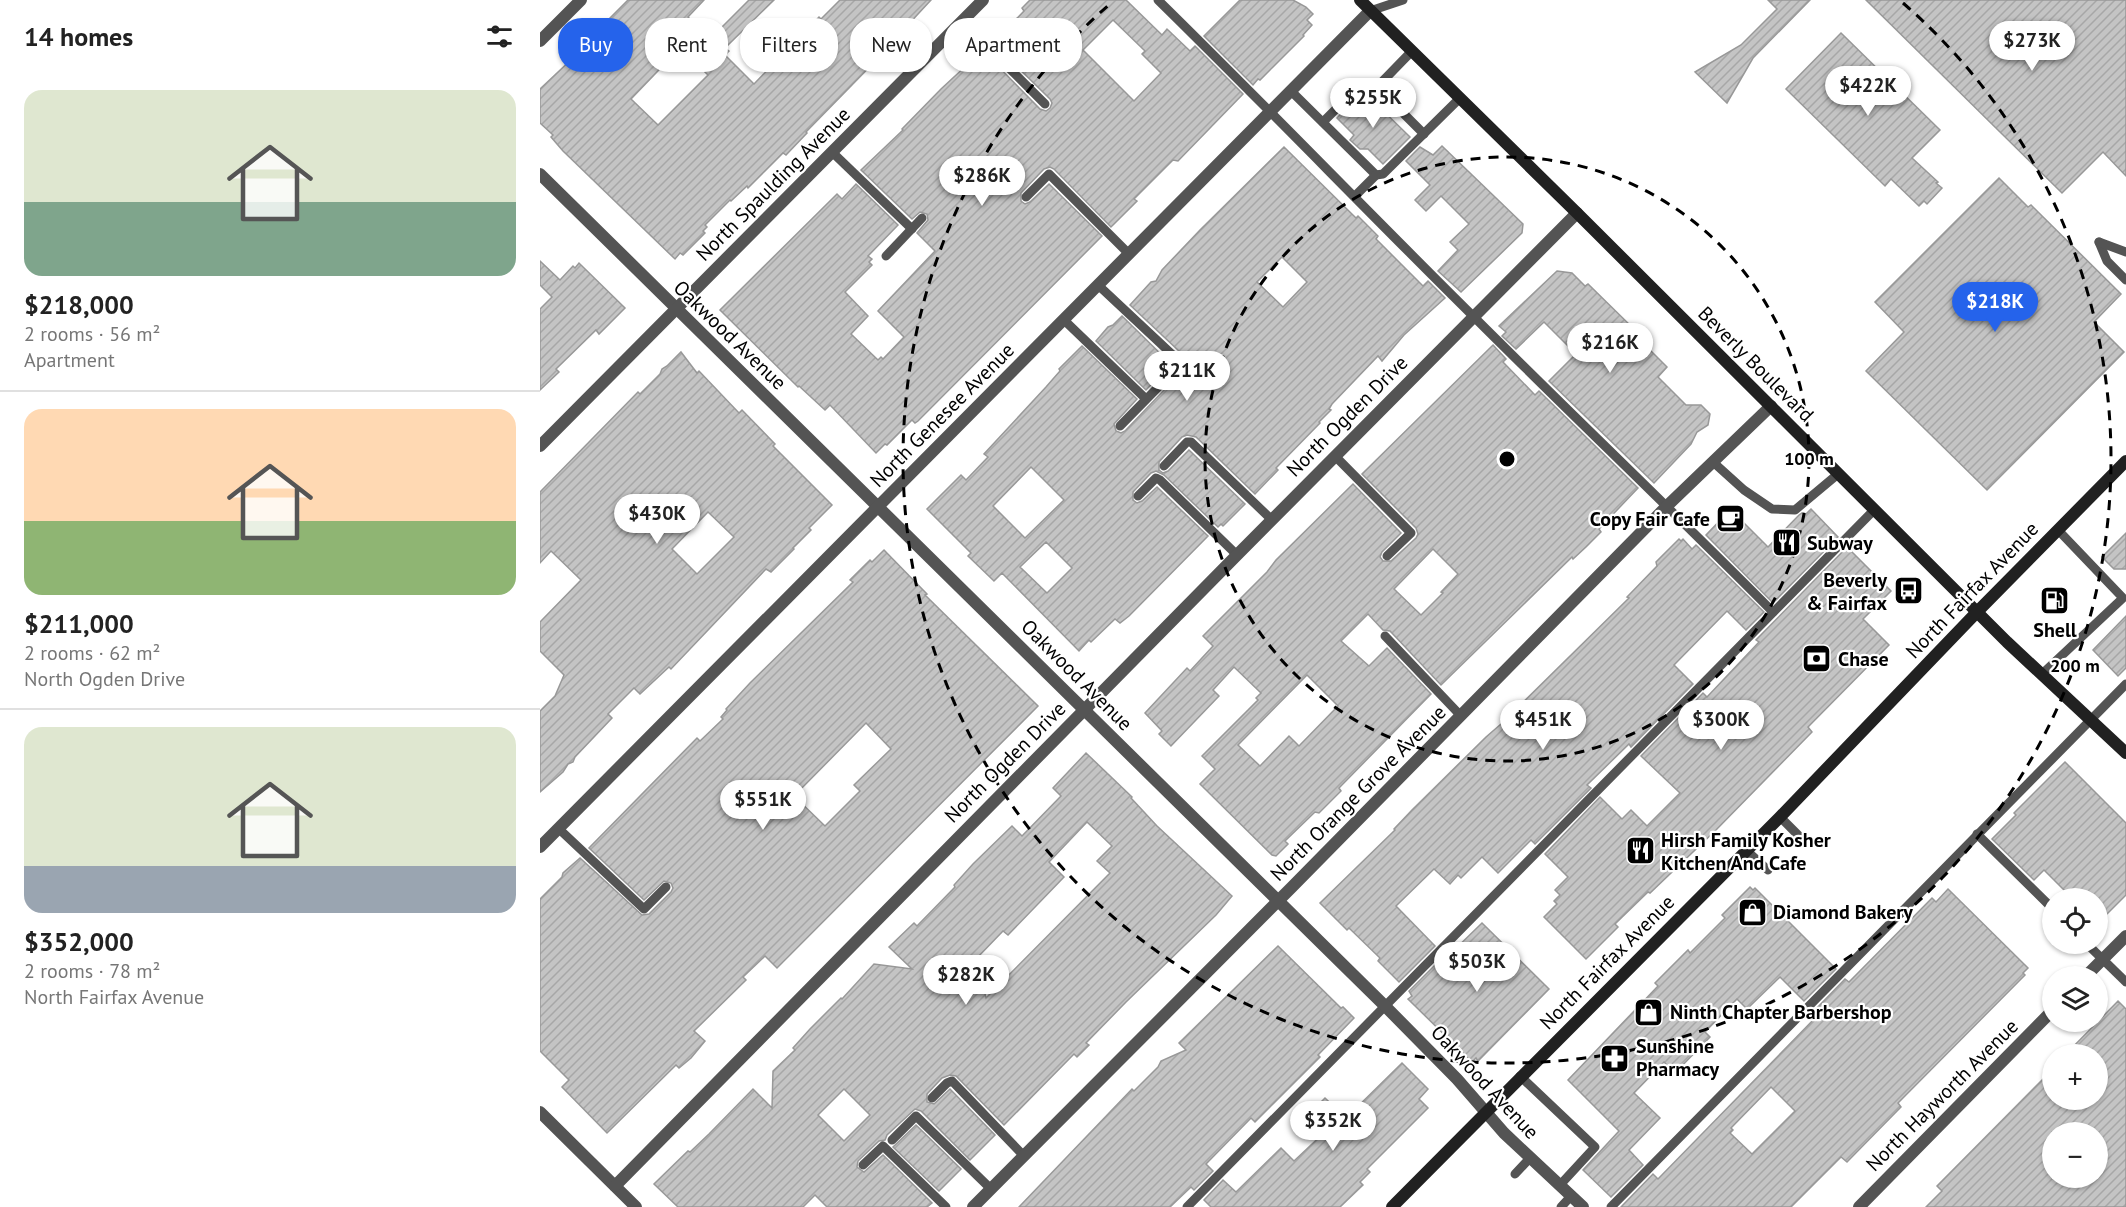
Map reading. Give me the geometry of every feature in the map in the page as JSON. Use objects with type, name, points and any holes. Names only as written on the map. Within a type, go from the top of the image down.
[{"type":"main road","name":"Beverly Boulevard","points":[[1359,0],[1373,5],[1412,51],[1874,510],[1977,612],[2126,753]]},
{"type":"main road","name":"North Fairfax Avenue","points":[[1392,1207],[1780,817],[2126,460]]},
{"type":"street","points":[[540,41],[581,0]]},
{"type":"street","name":"North Spaulding Avenue","points":[[965,18],[983,0]]},
{"type":"street","name":"North Genesee Avenue","points":[[540,847],[1291,91],[1373,5]]},
{"type":"street","name":"North Spaulding Avenue","points":[[540,446],[944,39]]},
{"type":"street","name":"Oakwood Avenue","points":[[540,174],[1279,901],[1385,1006],[1530,1158],[1583,1207]]},
{"type":"street","name":"North Ogden Drive","points":[[615,1186],[1577,213]]},
{"type":"street","name":"North Orange Grove Avenue","points":[[973,1207],[1279,901],[1668,506],[1771,406]]},
{"type":"street","points":[[2096,966],[2126,936]]},
{"type":"street","name":"North Hayworth Avenue","points":[[1859,1207],[2042,1021]]},
{"type":"street","points":[[540,1112],[636,1207]]},
{"type":"lane","points":[[1158,0],[1773,612]]},
{"type":"lane","points":[[1373,5],[1403,0]]},
{"type":"lane","points":[[1323,122],[1353,92],[1377,87],[1412,51]]},
{"type":"lane","points":[[1013,72],[1045,104]]},
{"type":"lane","points":[[1377,87],[1424,134]]},
{"type":"lane","points":[[1291,91],[1376,175]]},
{"type":"lane","points":[[1355,196],[1376,175],[1383,174],[1460,98]]},
{"type":"lane","points":[[832,152],[912,229]]},
{"type":"lane","points":[[1026,197],[1049,174],[1129,254]]},
{"type":"lane","points":[[886,256],[922,218]]},
{"type":"lane","points":[[2126,252],[2099,243],[2106,261],[2126,280]]},
{"type":"lane","points":[[1098,285],[1176,358],[1179,366],[1120,426]]},
{"type":"lane","points":[[1064,320],[1146,399]]},
{"type":"lane","points":[[1164,466],[1187,442],[1191,442],[1272,520]]},
{"type":"lane","points":[[1335,456],[1412,533],[1387,556]]},
{"type":"lane","points":[[1713,462],[1744,490],[1772,509],[1795,510],[1838,474]]},
{"type":"lane","points":[[1138,496],[1156,478],[1160,480],[1237,555]]},
{"type":"lane","points":[[1187,1207],[1874,510]]},
{"type":"lane","points":[[2042,674],[2123,598],[2058,530]]},
{"type":"lane","points":[[1384,636],[1461,716]]},
{"type":"lane","points":[[1611,1207],[2126,684]]},
{"type":"lane","points":[[1780,817],[1799,836]]},
{"type":"lane","points":[[558,828],[644,909],[666,887]]},
{"type":"lane","points":[[1977,834],[2042,898]]},
{"type":"lane","points":[[1746,850],[1768,870]]},
{"type":"lane","points":[[2098,954],[2126,982]]},
{"type":"lane","points":[[1520,1076],[1594,1147],[1560,1185]]},
{"type":"lane","points":[[932,1098],[952,1081],[1024,1156]]},
{"type":"lane","points":[[892,1140],[916,1116],[991,1189]]},
{"type":"lane","points":[[863,1166],[883,1146],[946,1207]]},
{"type":"lane","points":[[1515,1174],[1530,1158]]},
{"type":"lane","points":[[1560,1207],[1572,1195]]},
{"type":"building","points":[[628,0],[704,0],[689,18],[645,18],[645,72],[657,72],[631,99],[658,125],[708,75],[705,72],[728,72],[728,58],[754,84],[766,72],[838,72],[838,18],[822,18],[840,0],[931,0],[914,18],[850,18],[850,72],[865,72],[786,155],[783,153],[748,188],[747,186],[730,200],[705,225],[707,227],[703,231],[705,233],[683,255],[680,253],[675,259],[551,137],[553,135],[540,123],[540,89],[558,72],[633,72],[633,18],[610,18]]},
{"type":"building","points":[[749,0],[774,0],[756,18],[740,18],[740,33],[728,45],[728,21]]},
{"type":"building","points":[[1030,0],[1126,0],[1162,35],[1167,29],[1190,51],[1195,46],[1243,94],[1178,161],[1173,160],[1134,199],[1137,201],[1111,227],[1054,169],[1050,167],[1044,169],[1021,193],[1021,201],[1025,204],[1030,202],[1049,184],[1102,236],[918,421],[915,423],[912,420],[876,453],[830,405],[825,410],[798,387],[720,310],[837,194],[842,199],[856,184],[898,225],[868,256],[872,259],[869,262],[872,265],[845,292],[868,316],[851,334],[878,360],[881,357],[883,359],[904,337],[878,311],[935,251],[917,233],[928,220],[927,214],[920,212],[912,219],[861,170],[959,72],[1004,72],[1040,109],[1046,111],[1050,108],[1052,103],[1050,99],[1023,72],[1082,72],[1082,18],[1017,18],[1024,11],[1022,8]],"holes":[[[1113,20],[1145,51],[1142,54],[1161,73],[1134,101],[1083,50]]]},
{"type":"building","points":[[1240,0],[1293,0],[1313,14],[1307,20],[1312,25],[1304,36],[1253,85],[1204,36]]},
{"type":"building","points":[[1768,0],[1810,0],[1753,58],[1727,103],[1695,72],[1741,45],[1777,9]]},
{"type":"building","points":[[1866,0],[2126,0],[2126,176],[2103,152],[2062,193]]},
{"type":"building","points":[[1841,33],[1940,130],[1912,158],[1942,188],[1927,204],[1924,201],[1919,206],[1891,179],[1885,186],[1786,89]]},
{"type":"building","points":[[1368,96],[1410,137],[1383,164],[1368,149],[1360,149],[1350,140],[1354,135],[1337,118],[1356,98]]},
{"type":"building","points":[[1442,146],[1523,224],[1522,233],[1461,292],[1438,271],[1458,250],[1450,242],[1469,224],[1441,196],[1426,211],[1415,200],[1430,185],[1406,161],[1420,147],[1433,155]]},
{"type":"building","points":[[1284,147],[1356,218],[1358,216],[1378,236],[1376,239],[1423,286],[1428,281],[1445,298],[1404,335],[1382,361],[1378,356],[1332,404],[1329,409],[1331,410],[1320,423],[1276,468],[1278,470],[1255,494],[1196,437],[1187,435],[1182,437],[1159,462],[1159,470],[1163,473],[1168,471],[1189,450],[1245,504],[1223,526],[1221,524],[1218,527],[1164,475],[1156,471],[1151,473],[1133,492],[1133,500],[1137,503],[1142,501],[1157,487],[1208,536],[1129,616],[1120,623],[1115,619],[1079,651],[1002,573],[994,581],[968,556],[971,553],[927,509],[961,475],[966,480],[988,457],[984,454],[1082,346],[1137,399],[1114,424],[1116,431],[1121,433],[1125,431],[1186,367],[1181,353],[1130,305],[1151,282],[1156,281],[1162,270]],"holes":[[[1282,257],[1307,282],[1283,307],[1257,282]],[[1031,467],[1064,500],[1025,538],[993,506]],[[1046,542],[1072,568],[1047,593],[1020,567]]]},
{"type":"building","points":[[1999,178],[2028,207],[2031,205],[2121,294],[2094,322],[2124,352],[1987,490],[1866,371],[1904,332],[1875,302]]},
{"type":"building","points":[[540,261],[560,280],[579,263],[625,308],[599,334],[596,330],[556,369],[559,372],[540,390],[540,309],[552,297],[540,285]]},
{"type":"building","points":[[1557,271],[1572,273],[1585,286],[1588,284],[1632,327],[1630,330],[1667,367],[1658,377],[1686,405],[1701,405],[1710,414],[1708,425],[1697,432],[1691,444],[1654,483],[1549,381],[1576,354],[1544,322],[1516,349],[1502,336],[1506,332],[1499,326]]},
{"type":"building","points":[[1122,316],[1171,364],[1146,390],[1096,341]]},
{"type":"building","points":[[1493,345],[1506,359],[1503,362],[1535,395],[1539,391],[1638,488],[1599,529],[1601,532],[1586,547],[1573,559],[1572,557],[1441,685],[1390,631],[1383,630],[1368,614],[1341,641],[1369,666],[1387,648],[1431,694],[1339,788],[1341,791],[1285,841],[1288,844],[1276,856],[1272,855],[1200,784],[1215,769],[1202,756],[1258,700],[1256,698],[1261,693],[1234,667],[1213,690],[1219,696],[1171,746],[1159,734],[1162,731],[1145,713],[1187,668],[1190,671],[1213,646],[1203,636],[1353,484],[1401,533],[1382,552],[1380,557],[1383,561],[1391,561],[1416,538],[1418,534],[1416,528],[1362,474]],"holes":[[[1433,549],[1458,574],[1421,615],[1394,589]],[[1307,675],[1338,706],[1299,746],[1289,736],[1260,766],[1238,745]]]},
{"type":"building","points":[[681,352],[697,373],[699,371],[739,413],[742,410],[775,444],[773,446],[832,505],[809,528],[811,530],[794,549],[771,572],[766,569],[671,669],[669,667],[640,694],[634,688],[608,714],[612,718],[575,757],[573,762],[568,764],[563,772],[540,792],[540,711],[555,696],[564,675],[540,651],[540,622],[581,580],[551,551],[540,563],[540,492],[638,392],[640,394]],"holes":[[[708,512],[734,537],[697,574],[672,549]]]},
{"type":"building","points":[[1811,509],[1838,537],[1773,603],[1706,535],[1728,512],[1735,518],[1737,516],[1768,547],[1799,515],[1802,513],[1805,515]]},
{"type":"building","points":[[2126,533],[2126,569],[2114,569],[2102,557]]},
{"type":"building","points":[[1679,539],[1681,541],[1683,539],[1692,549],[1696,545],[1764,612],[1746,630],[1727,611],[1674,665],[1693,684],[1631,747],[1629,744],[1587,785],[1591,788],[1535,844],[1531,840],[1498,873],[1482,857],[1461,878],[1458,875],[1450,884],[1434,869],[1396,906],[1435,946],[1399,982],[1378,961],[1380,958],[1320,903],[1629,598],[1627,597],[1657,566],[1656,562]]},
{"type":"building","points":[[1847,547],[1891,591],[1863,619],[1889,645],[1808,727],[1812,732],[1716,830],[1615,924],[1618,927],[1586,959],[1544,917],[1557,904],[1554,901],[1560,895],[1555,890],[1568,877],[1545,854],[1600,797],[1622,819],[1631,810],[1647,826],[1680,793],[1641,756],[1703,693],[1707,697],[1759,642],[1756,640]]},
{"type":"building","points":[[884,550],[927,594],[925,595],[1038,706],[777,968],[765,956],[743,977],[746,980],[694,1031],[705,1041],[691,1058],[679,1068],[676,1065],[607,1133],[562,1087],[569,1080],[540,1051],[540,899],[580,858],[642,915],[649,914],[671,892],[673,888],[671,883],[664,881],[644,900],[589,848],[697,738],[700,741],[723,719],[721,717],[726,709],[750,683],[853,582],[850,580],[870,560],[872,562]],"holes":[[[866,723],[891,749],[854,785],[860,791],[825,826],[794,796]]]},
{"type":"building","points":[[2126,616],[2126,668],[2118,676],[2093,650]]},
{"type":"building","points":[[1086,753],[1132,797],[1157,826],[1232,896],[1216,915],[1086,1043],[1089,1045],[1077,1057],[1074,1054],[1004,1125],[956,1076],[950,1075],[942,1078],[927,1094],[927,1102],[934,1104],[950,1089],[995,1135],[970,1160],[921,1111],[915,1109],[887,1135],[885,1140],[879,1141],[858,1161],[857,1167],[864,1172],[883,1155],[932,1203],[927,1207],[827,1207],[815,1195],[803,1207],[678,1207],[654,1184],[709,1134],[753,1089],[772,1108],[773,1071],[795,1050],[793,1048],[874,964],[912,969],[889,947],[914,923],[917,926],[955,887],[954,885],[973,864],[1012,826],[1022,836],[1061,796],[1053,788]],"holes":[[[1087,822],[1112,846],[1097,861],[1110,873],[986,998],[984,989],[969,974],[977,966],[976,959],[1003,931],[1008,935],[1064,877],[1049,862]],[[844,1089],[870,1115],[844,1141],[818,1115]]]},
{"type":"building","points":[[2065,762],[2126,823],[2126,895],[2108,913],[2108,888],[2062,888],[2044,870],[2034,880],[1992,839],[2016,815],[2014,813]]},
{"type":"building","points":[[1750,887],[1753,890],[1755,888],[1836,969],[1804,1001],[1780,977],[1747,1009],[1737,999],[1705,1032],[1710,1037],[1675,1073],[1664,1062],[1634,1093],[1660,1118],[1629,1150],[1643,1165],[1611,1197],[1583,1170],[1619,1131],[1568,1080],[1658,986],[1655,983],[1688,950],[1690,953],[1725,918],[1722,915]]},
{"type":"building","points":[[1948,889],[2028,968],[2023,973],[2025,975],[1898,1103],[1901,1107],[1847,1162],[1841,1157],[1791,1207],[1621,1207],[1653,1174],[1658,1179],[1818,1015],[1814,1011],[1845,979],[1849,982],[1932,898],[1936,902]],"holes":[[[1771,1087],[1795,1111],[1752,1154],[1730,1133],[1733,1130],[1731,1128]]]},
{"type":"building","points":[[1482,923],[1549,989],[1478,1061],[1476,1058],[1472,1062],[1408,999],[1412,996],[1409,991]]},
{"type":"building","points":[[1278,946],[1354,1018],[1318,1055],[1320,1057],[1255,1122],[1251,1118],[1206,1164],[1213,1171],[1194,1190],[1191,1187],[1170,1207],[1019,1207],[1132,1089],[1134,1091],[1158,1067],[1161,1061],[1186,1050],[1179,1043]]},
{"type":"building","points":[[2118,1001],[2126,1009],[2126,1207],[1926,1207],[1942,1191],[1937,1186],[2042,1080],[2042,1110],[2108,1110],[2108,1044],[2076,1044],[2088,1032],[2108,1032],[2108,1011]]},
{"type":"building","points":[[1402,1063],[1428,1089],[1419,1099],[1428,1108],[1367,1169],[1370,1172],[1360,1182],[1363,1185],[1340,1207],[1211,1207],[1204,1200],[1223,1180],[1236,1192],[1281,1148],[1294,1161],[1329,1128],[1312,1111],[1325,1098],[1346,1118]]},
{"type":"building","points":[[916,1125],[961,1169],[939,1191],[893,1147]]},
{"type":"place","name":"Copy Fair Cafe","points":[[1731,519]]},
{"type":"place","name":"Subway","points":[[1786,543]]},
{"type":"place","name":"Beverly & Fairfax","points":[[1908,591]]},
{"type":"place","name":"Shell","points":[[2055,600]]},
{"type":"place","name":"Chase","points":[[1817,659]]},
{"type":"place","name":"Hirsh Family Kosher Kitchen And Cafe","points":[[1640,851]]},
{"type":"place","name":"Diamond Bakery","points":[[1752,912]]},
{"type":"place","name":"Ninth Chapter Barbershop","points":[[1649,1012]]},
{"type":"place","name":"Sunshine Pharmacy","points":[[1615,1058]]}]
